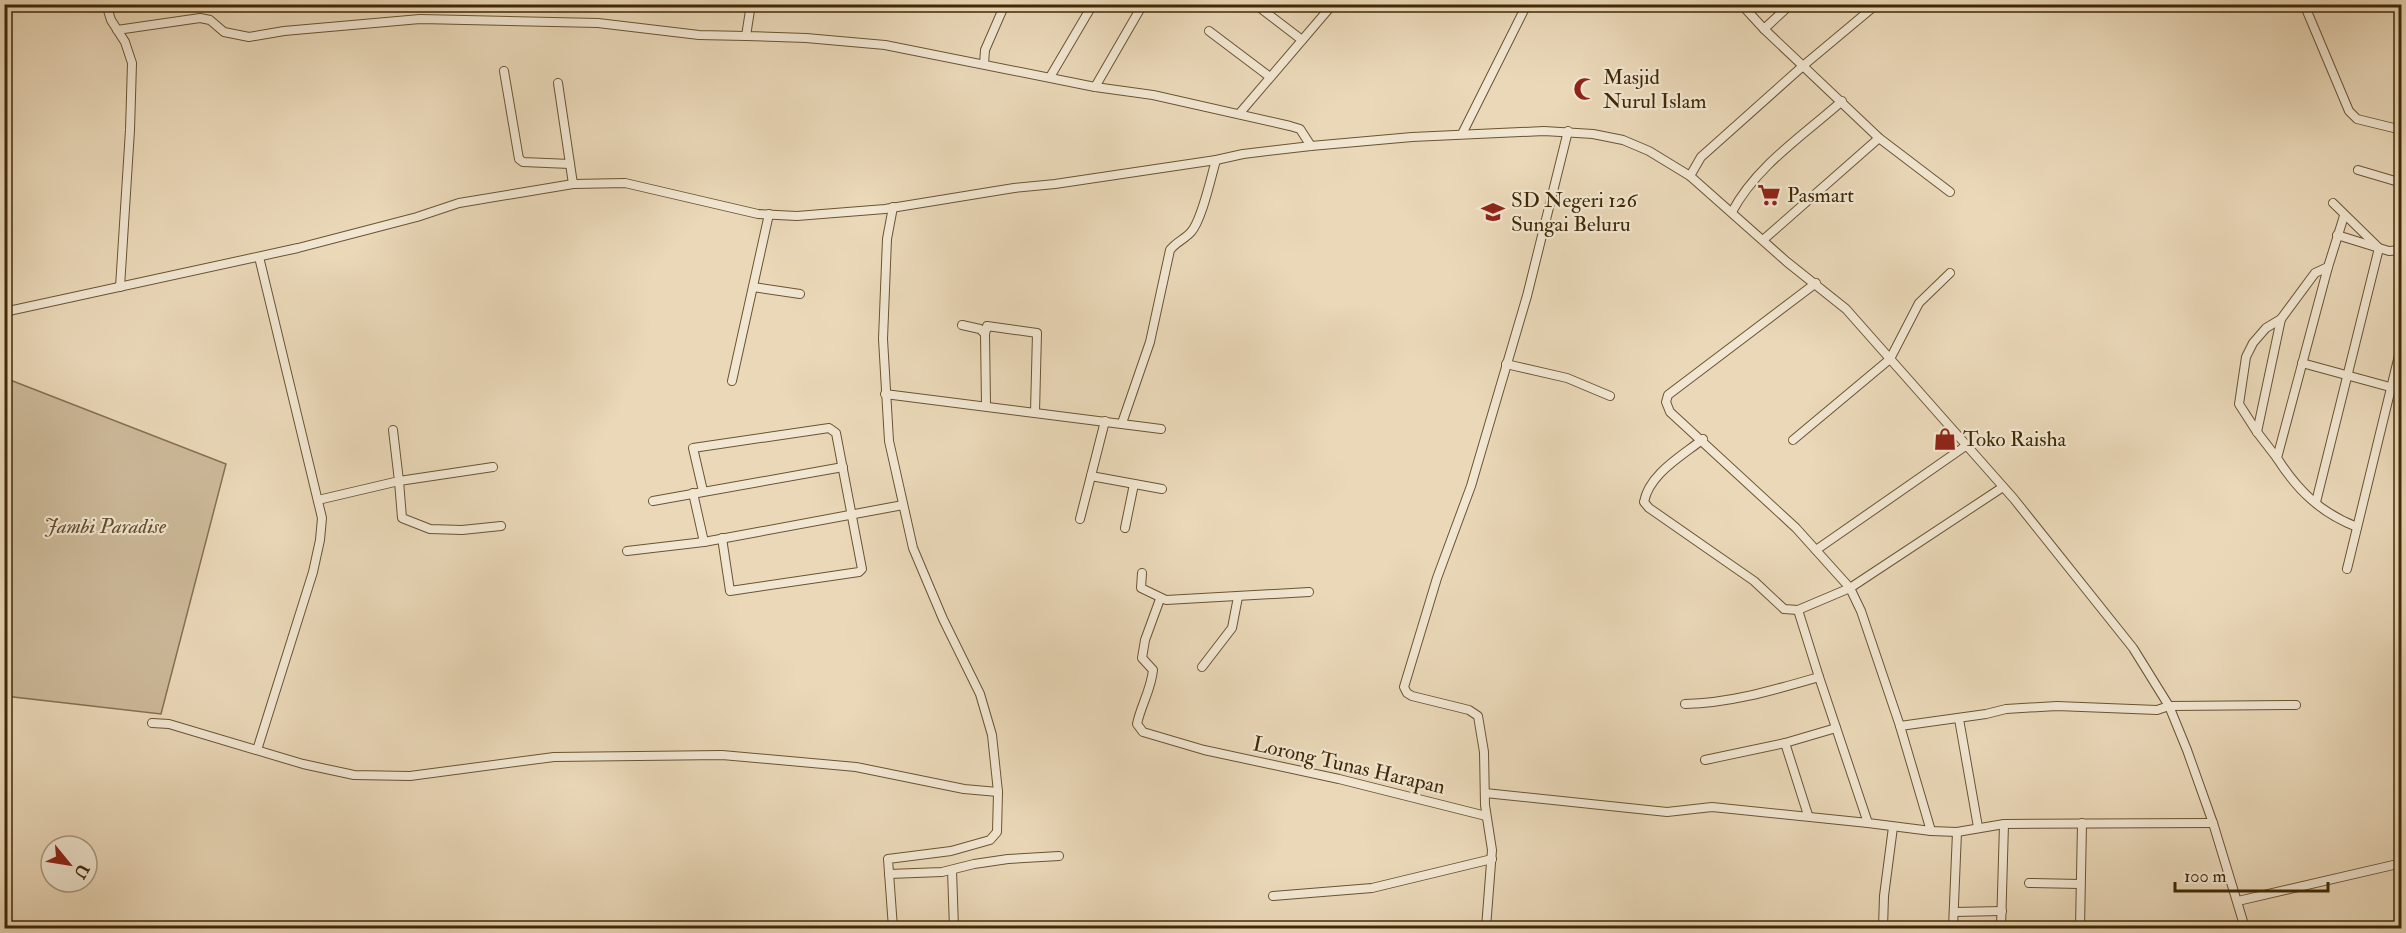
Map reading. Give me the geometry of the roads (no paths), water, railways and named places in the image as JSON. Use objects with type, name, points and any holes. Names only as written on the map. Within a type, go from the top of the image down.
[{"type":"street","points":[[106,4],[111,20],[125,42],[132,63],[120,287]]},
{"type":"street","points":[[746,36],[751,4]]},
{"type":"street","points":[[984,64],[985,50],[1005,4]]},
{"type":"street","points":[[1050,77],[1093,4]]},
{"type":"street","points":[[1095,87],[1143,4]]},
{"type":"street","points":[[1255,4],[1302,40]]},
{"type":"street","points":[[1239,114],[1333,4]]},
{"type":"street","points":[[1462,134],[1527,4]]},
{"type":"street","points":[[1742,4],[1764,29],[1879,138],[1950,192]]},
{"type":"street","points":[[1764,29],[1791,4]]},
{"type":"street","points":[[1690,176],[1701,157],[1804,65],[1877,4]]},
{"type":"street","points":[[2304,4],[2349,111],[2357,119],[2402,130]]},
{"type":"street","points":[[117,30],[200,18],[210,20],[224,32],[249,37],[284,31],[375,22],[477,19],[598,23],[699,35],[806,38],[885,45],[1095,87],[1154,95],[1239,114],[1300,129],[1311,146]]},
{"type":"street","points":[[1209,31],[1270,77]]},
{"type":"street","points":[[504,71],[519,159],[523,162],[570,164]]},
{"type":"street","points":[[558,83],[573,183]]},
{"type":"street","points":[[1732,212],[1740,196],[1756,176],[1842,102]]},
{"type":"street","points":[[4,312],[259,257],[417,217],[459,203],[573,183],[625,183],[769,214],[797,216],[875,210],[1216,160],[1243,154],[1311,146],[1503,131],[1568,131],[1623,140],[1649,151],[1690,176],[1846,309],[2003,487],[2133,648],[2169,706],[2213,823],[2245,928]]},
{"type":"street","points":[[1485,928],[1492,859],[1486,816],[1484,752],[1478,716],[1469,710],[1412,696],[1404,687],[1441,569],[1471,486],[1527,296],[1568,131]]},
{"type":"street","points":[[1763,240],[1879,138]]},
{"type":"street","points":[[1122,423],[1150,342],[1170,250],[1178,241],[1191,233],[1197,222],[1216,160]]},
{"type":"street","points":[[2358,170],[2402,183]]},
{"type":"street","points":[[2333,203],[2379,248]]},
{"type":"street","points":[[889,208],[883,339],[889,441],[913,548],[943,619],[980,694],[992,735],[998,792],[997,832],[994,837],[951,851],[888,859],[893,928]]},
{"type":"street","points":[[732,381],[769,214]]},
{"type":"street","points":[[2277,458],[2328,267],[2344,216]]},
{"type":"street","points":[[2337,235],[2389,251],[2402,250]]},
{"type":"street","points":[[2316,502],[2379,248]]},
{"type":"street","points":[[257,750],[313,572],[322,518],[259,257]]},
{"type":"street","points":[[2402,261],[2399,276],[2402,280]]},
{"type":"street","points":[[2328,267],[2315,273],[2281,319],[2266,328],[2253,343],[2246,357],[2239,404],[2302,492],[2325,512],[2357,527]]},
{"type":"street","points":[[1793,440],[1890,359],[1918,303],[1950,273]]},
{"type":"street","points":[[1816,283],[1668,395],[1666,402],[1670,412],[1796,528],[1850,588],[1861,611],[1900,726],[1931,831]]},
{"type":"street","points":[[753,286],[800,294]]},
{"type":"street","points":[[2257,432],[2281,319]]},
{"type":"street","points":[[962,325],[980,329],[985,334]]},
{"type":"street","points":[[986,405],[985,334],[987,326],[1037,333],[1035,412]]},
{"type":"street","points":[[2347,569],[2402,344]]},
{"type":"street","points":[[2302,363],[2390,387]]},
{"type":"street","points":[[1506,364],[1567,378],[1610,396]]},
{"type":"street","points":[[885,393],[1161,429]]},
{"type":"street","points":[[1080,519],[1105,421]]},
{"type":"street","points":[[703,491],[693,448],[829,428],[836,433],[862,568],[859,572],[730,591],[722,538]]},
{"type":"street","points":[[393,430],[402,518],[430,529],[462,530],[501,526]]},
{"type":"street","points":[[1702,440],[1654,479],[1647,489],[1644,502],[1649,508],[1754,581],[1784,609],[1798,610],[1850,588],[2003,487]]},
{"type":"street","points":[[1816,550],[1967,446]]},
{"type":"street","points":[[318,500],[399,481],[493,467]]},
{"type":"street","points":[[653,501],[693,492],[843,467]]},
{"type":"street","points":[[1091,476],[1162,489]]},
{"type":"street","points":[[1125,528],[1134,484]]},
{"type":"street","points":[[693,492],[704,542]]},
{"type":"street","points":[[627,551],[704,542],[903,505]]},
{"type":"street","points":[[1142,573],[1141,588],[1160,599],[1309,592]]},
{"type":"street","points":[[1202,667],[1232,628],[1238,597]]},
{"type":"street","name":"Lorong Tunas Harapan","points":[[1160,599],[1145,640],[1142,658],[1153,670],[1151,686],[1142,705],[1137,724],[1143,732],[1203,750],[1339,779],[1486,816]]},
{"type":"street","points":[[1798,610],[1868,823]]},
{"type":"street","points":[[1685,704],[1712,703],[1757,696],[1819,677]]},
{"type":"street","points":[[1900,726],[2006,709],[2036,707],[2157,710],[2169,706],[2296,705]]},
{"type":"street","points":[[1959,718],[1978,827]]},
{"type":"street","points":[[152,723],[169,724],[303,764],[354,775],[410,777],[554,757],[722,755],[856,767],[964,789],[998,792]]},
{"type":"street","points":[[1705,760],[1785,743],[1836,728]]},
{"type":"street","points":[[1785,743],[1808,815]]},
{"type":"street","points":[[1485,793],[1667,812],[1712,807],[1808,815],[1931,831],[1957,832],[2004,824],[2213,823]]},
{"type":"street","points":[[2001,928],[2004,824]]},
{"type":"street","points":[[2080,928],[2082,824]]},
{"type":"street","points":[[1883,928],[1884,896],[1893,827]]},
{"type":"street","points":[[1953,928],[1957,832]]},
{"type":"street","points":[[889,874],[942,872],[1008,859],[1059,856]]},
{"type":"street","points":[[1273,896],[1372,888],[1492,859]]},
{"type":"street","points":[[2238,901],[2402,863]]},
{"type":"street","points":[[952,870],[954,928]]},
{"type":"street","points":[[2029,883],[2080,884]]},
{"type":"street","points":[[1954,912],[2002,910]]},
{"type":"place","name":"Masjid Nurul Islam","points":[[1585,89]]},
{"type":"place","name":"Pasmart","points":[[1769,195]]},
{"type":"place","name":"SD Negeri 126 Sungai Beluru","points":[[1493,212]]},
{"type":"place","name":"Toko Raisha","points":[[1945,439]]},
{"type":"park label","name":"Jambi Paradise","points":[[105,526]]}]
